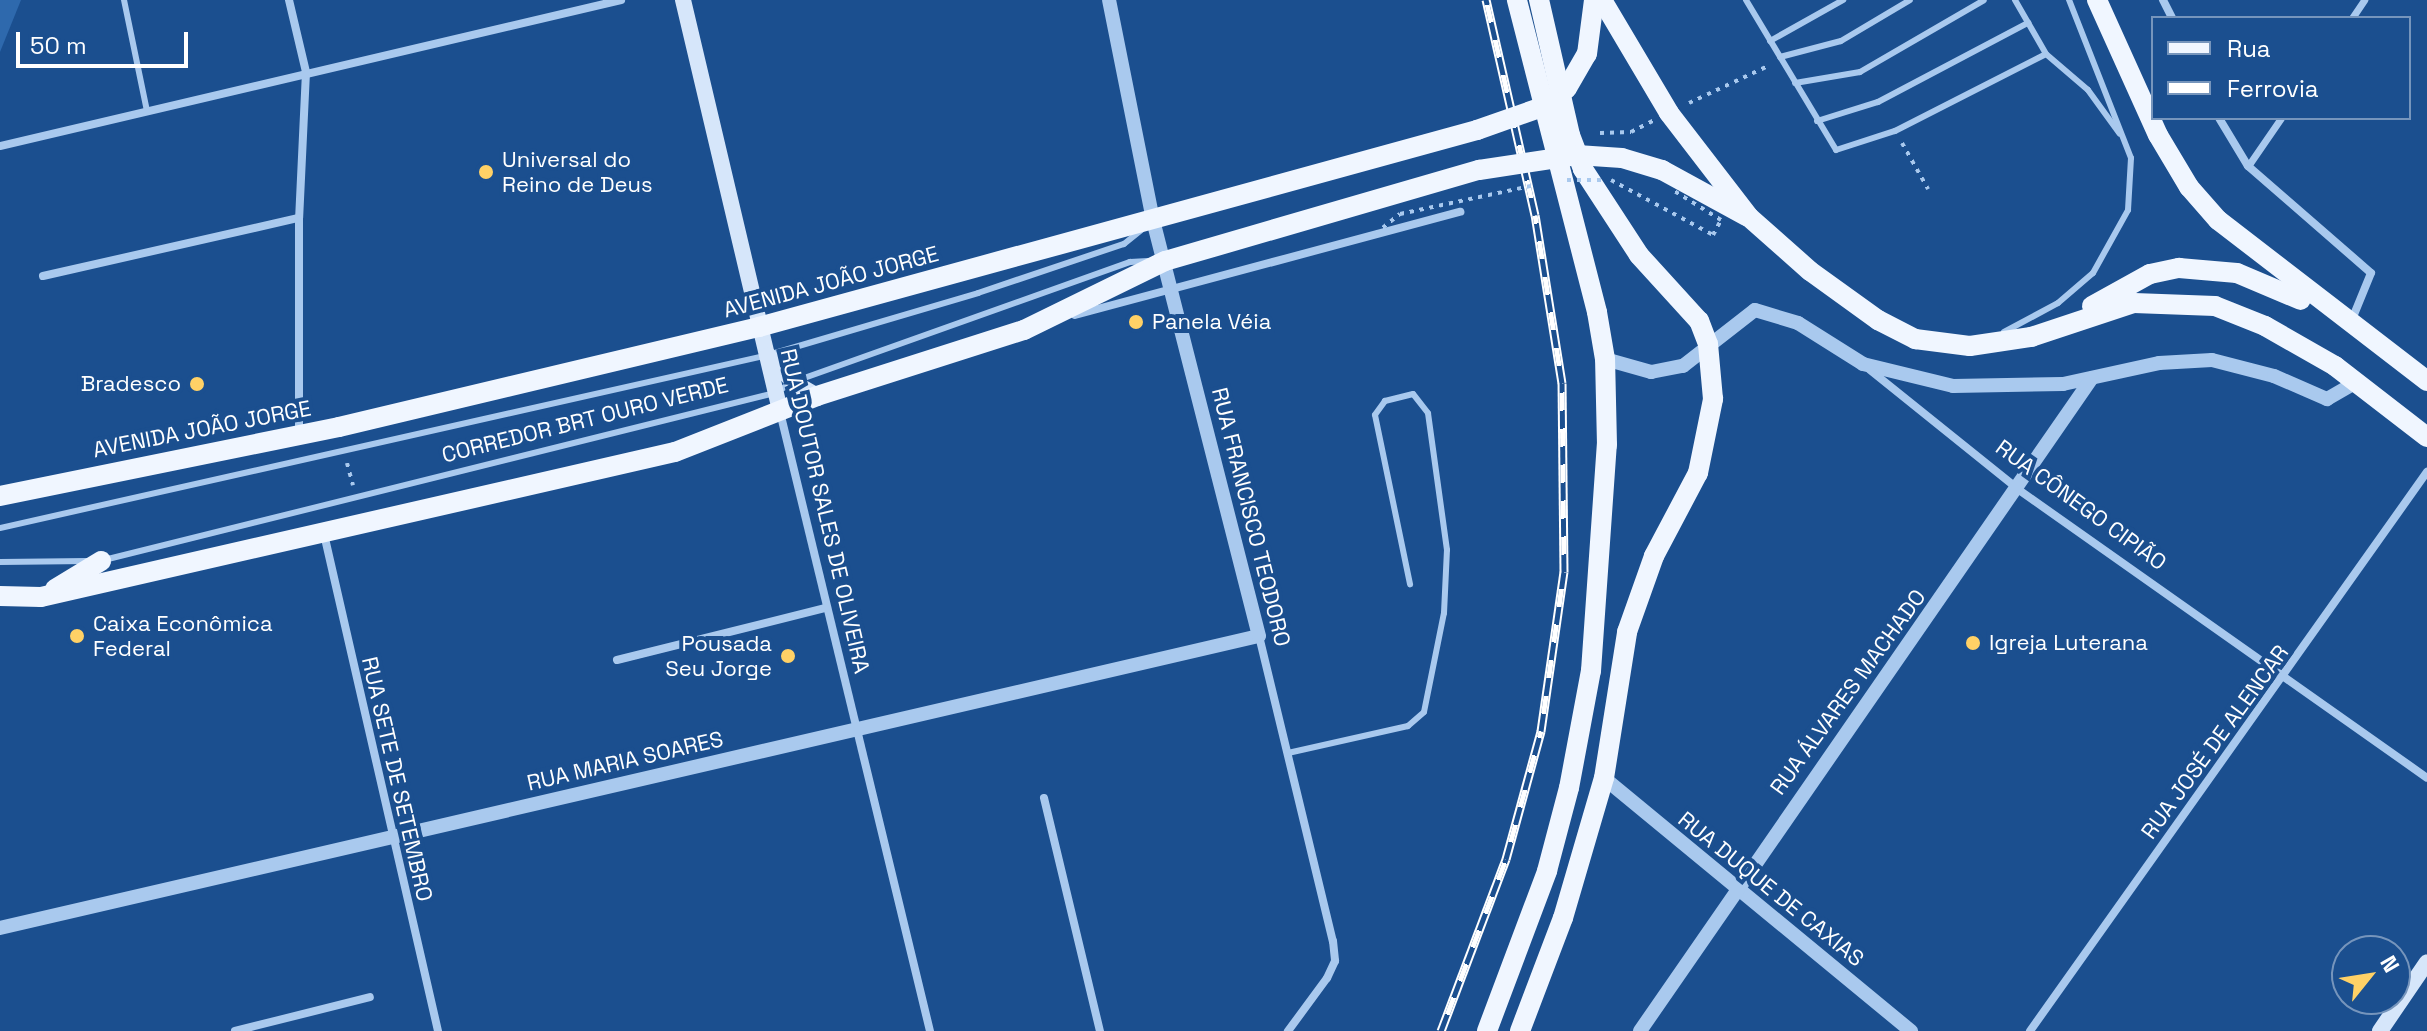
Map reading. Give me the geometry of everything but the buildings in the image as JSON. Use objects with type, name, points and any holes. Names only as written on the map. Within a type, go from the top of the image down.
[{"type":"main road","name":"RUA DOUTOR SALES DE OLIVEIRA","points":[[683,0],[778,402]]},
{"type":"main road","points":[[1487,1031],[1547,871],[1591,671],[1607,445],[1605,359],[1517,0]]},
{"type":"main road","points":[[1520,1031],[1563,918],[1604,778],[1627,632],[1654,556],[1706,450],[1713,399],[1708,344],[1699,321],[1639,255],[1583,169],[1570,135],[1539,0]]},
{"type":"main road","name":"AVENIDA JOÃO JORGE","points":[[0,496],[299,435],[759,327],[1528,115],[1567,88],[1587,54],[1594,0]]},
{"type":"main road","points":[[1602,0],[1669,113],[1749,217]]},
{"type":"main road","points":[[2097,0],[2151,120]]},
{"type":"main road","points":[[2151,120],[2189,187],[2218,220],[2349,326],[2427,381]]},
{"type":"main road","points":[[0,596],[41,597],[675,452],[778,402],[817,396],[1024,330],[1165,261],[1479,170],[1577,155],[1622,158],[1702,188],[1749,217],[1810,271],[1878,320],[1915,339],[1973,345],[2006,343],[2134,303],[2215,306],[2265,326],[2357,382],[2427,437]]},
{"type":"main road","points":[[2051,330],[2150,274],[2179,268],[2237,273],[2277,287],[2349,326]]},
{"type":"main road","points":[[768,355],[793,382],[817,396]]},
{"type":"main road","points":[[41,597],[101,561]]},
{"type":"main road","points":[[2380,1031],[2427,962]]},
{"type":"street","points":[[289,0],[306,72],[299,218],[299,435]]},
{"type":"street","points":[[0,146],[621,0]]},
{"type":"street","name":"RUA FRANCISCO TEODORO","points":[[1109,0],[1153,220],[1288,753],[1335,961],[1288,1031]]},
{"type":"street","points":[[2220,120],[2248,166],[2371,273],[2349,326]]},
{"type":"street","points":[[2248,166],[2280,120]]},
{"type":"street","points":[[1024,330],[1170,287],[1460,212]]},
{"type":"street","points":[[43,276],[299,218]]},
{"type":"street","name":"RUA CÔNEGO CIPIÃO","points":[[1605,359],[1651,372],[1667,371],[1683,366],[1749,312],[1771,312],[1863,364],[2019,490],[2427,778]]},
{"type":"street","points":[[1863,364],[1953,386],[2013,388],[2092,378],[2159,363],[2212,360],[2274,376],[2327,399],[2357,382]]},
{"type":"street","name":"RUA ÁLVARES MACHADO","points":[[1640,1031],[1733,889],[2019,490],[2092,378]]},
{"type":"street","name":"RUA DOUTOR SALES DE OLIVEIRA","points":[[778,402],[853,731],[930,1031]]},
{"type":"street","name":"RUA JOSÉ DE ALENCAR","points":[[2030,1031],[2427,472]]},
{"type":"street","name":"RUA SETE DE SETEMBRO","points":[[324,534],[390,838],[438,1031]]},
{"type":"street","points":[[617,660],[826,608]]},
{"type":"street","name":"RUA MARIA SOARES","points":[[0,928],[1259,636]]},
{"type":"street","name":"RUA DUQUE DE CAXIAS","points":[[1604,778],[1733,889],[1911,1031]]},
{"type":"street","points":[[1044,798],[1100,1031]]},
{"type":"street","points":[[235,1031],[370,997]]},
{"type":"lane","points":[[124,0],[147,111]]},
{"type":"lane","points":[[1760,0],[1748,3],[1835,150],[1895,131],[2046,54]]},
{"type":"lane","points":[[1770,41],[1843,0]]},
{"type":"lane","points":[[1780,58],[1841,41],[1910,0]]},
{"type":"lane","points":[[1795,83],[1860,72],[1984,0]]},
{"type":"lane","points":[[2015,0],[2046,54],[2088,90],[2126,142]]},
{"type":"lane","points":[[1973,345],[2039,315],[2093,273],[2128,210],[2133,183],[2126,142],[2069,0]]},
{"type":"lane","points":[[1817,121],[1878,102],[2028,23]]},
{"type":"lane","name":"CORREDOR BRT OURO VERDE","points":[[0,528],[768,355],[1124,244],[1153,220]]},
{"type":"lane","name":"CORREDOR BRT OURO VERDE","points":[[0,562],[101,561],[778,402],[793,382],[1130,262],[1165,261]]},
{"type":"lane","points":[[1288,753],[1408,726],[1424,712],[1444,613],[1447,550],[1428,413],[1413,394],[1385,401],[1375,415],[1410,584]]},
{"type":"path","points":[[1722,87],[1780,58]]},
{"type":"path","points":[[1909,155],[1928,189]]},
{"type":"path","points":[[1557,180],[1625,184],[1713,235],[1721,220],[1659,181]]},
{"type":"path","points":[[1375,234],[1400,214],[1543,183]]},
{"type":"shaded area","points":[[0,0],[21,0],[0,52]]},
{"type":"railway","points":[[1441,1031],[1506,859],[1541,731],[1564,572],[1562,383],[1535,215],[1486,0]]},
{"type":"place","name":"Universal do Reino de Deus","points":[[486,172]]},
{"type":"place","name":"Panela Véia","points":[[1136,322]]},
{"type":"place","name":"Bradesco","points":[[197,384]]},
{"type":"place","name":"Caixa Econômica Federal","points":[[77,636]]},
{"type":"place","name":"Igreja Luterana","points":[[1973,643]]},
{"type":"place","name":"Pousada Seu Jorge","points":[[788,656]]}]
